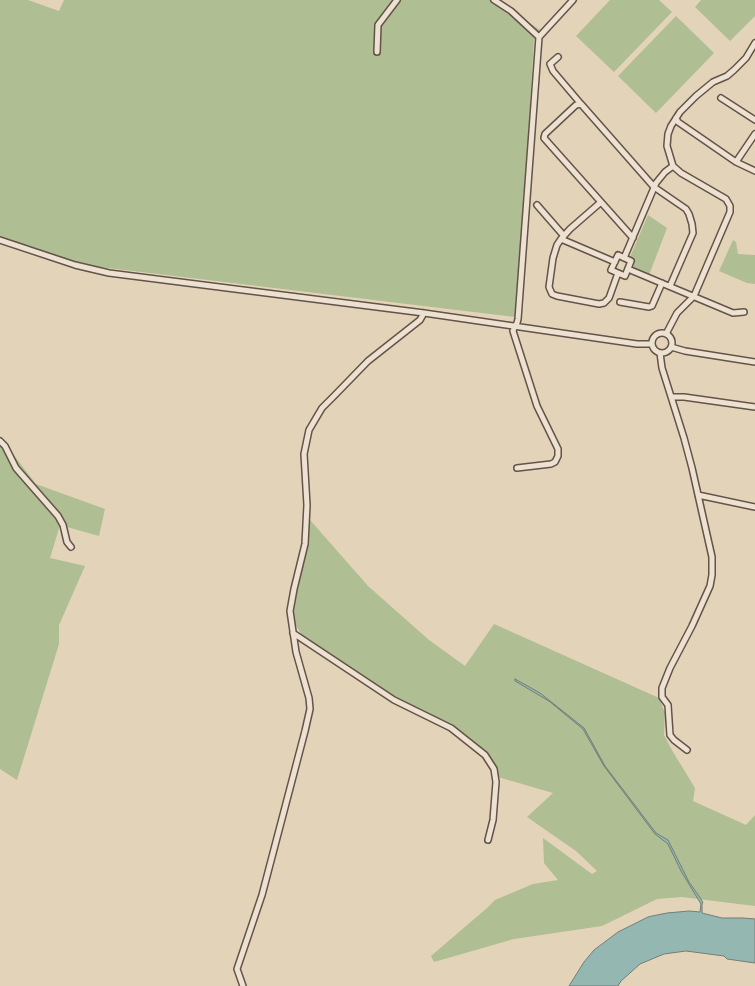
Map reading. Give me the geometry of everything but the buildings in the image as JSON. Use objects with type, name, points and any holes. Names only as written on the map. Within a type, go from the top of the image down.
[{"type":"street","points":[[377,52],[378,25],[397,0]]},
{"type":"street","points":[[494,0],[511,11],[539,37]]},
{"type":"street","points":[[517,468],[551,464],[555,462],[558,456],[558,449],[537,406],[513,331],[518,319],[539,37],[573,0]]},
{"type":"street","points":[[666,334],[677,313],[694,296],[730,212],[730,206],[726,199],[681,173],[673,166],[667,146],[668,134],[680,112],[713,82],[727,76],[734,70],[746,58],[755,43]]},
{"type":"street","points":[[558,57],[550,64],[553,71],[654,188],[689,214],[692,233],[670,286]]},
{"type":"street","points":[[721,98],[755,120]]},
{"type":"street","points":[[581,104],[576,106],[545,134],[544,138],[633,238]]},
{"type":"street","points":[[676,118],[678,122],[736,162],[755,171]]},
{"type":"street","points":[[736,162],[755,134]]},
{"type":"street","points":[[624,258],[656,183],[673,166]]},
{"type":"street","points":[[601,202],[576,224],[557,245],[549,287],[552,294],[557,296],[599,304],[604,303],[608,298],[618,273]]},
{"type":"street","points":[[536,205],[563,237],[615,262]]},
{"type":"street","points":[[0,240],[74,265],[108,272],[424,312],[636,344],[652,344]]},
{"type":"street","points":[[618,255],[624,258],[631,261],[625,276],[612,270],[618,255]]},
{"type":"street","points":[[628,269],[733,313],[744,312]]},
{"type":"street","points":[[620,302],[652,306],[662,283]]},
{"type":"street","points":[[243,986],[237,969],[262,895],[310,710],[309,698],[296,652],[290,611],[305,544],[307,505],[304,454],[309,430],[322,408],[368,361],[420,320],[424,312]]},
{"type":"street","points":[[666,334],[672,341],[671,347],[668,351],[660,353],[655,350],[652,344],[653,340],[657,335],[666,334]]},
{"type":"street","points":[[671,347],[755,362]]},
{"type":"street","points":[[660,353],[662,368],[684,438],[712,557],[710,586],[662,688],[662,697],[668,705],[670,735],[687,750]]},
{"type":"street","points":[[672,397],[755,407]]},
{"type":"street","points":[[0,440],[16,468],[58,516],[63,525],[67,542],[71,546]]},
{"type":"street","points":[[698,495],[755,507]]},
{"type":"street","points":[[294,633],[394,700],[450,728],[485,755],[494,769],[496,782],[493,820],[488,840]]},
{"type":"green space","points":[[0,0],[28,0],[59,11],[64,0],[496,0],[540,30],[534,40],[518,303],[515,317],[83,265],[0,238]]},
{"type":"green space","points":[[610,0],[659,0],[672,12],[614,72],[576,36]]},
{"type":"green space","points":[[701,0],[755,0],[755,16],[730,41],[695,7]]},
{"type":"green space","points":[[676,16],[714,53],[656,113],[618,76]]},
{"type":"green space","points":[[648,215],[667,228],[649,275],[633,267],[635,260],[630,257]]},
{"type":"green space","points":[[733,240],[736,242],[738,254],[755,255],[755,284],[747,283],[719,271]]},
{"type":"green space","points":[[0,437],[36,484],[105,509],[99,536],[60,525],[50,558],[85,566],[59,625],[59,644],[17,780],[0,769]]},
{"type":"green space","points":[[310,520],[368,586],[429,640],[465,666],[494,624],[659,698],[665,713],[664,735],[695,788],[693,801],[746,825],[755,815],[755,906],[682,897],[657,899],[602,926],[514,939],[434,962],[431,956],[495,900],[533,884],[558,880],[544,863],[543,838],[592,874],[597,871],[576,851],[527,817],[553,793],[498,777],[490,755],[452,728],[384,692],[303,637],[292,619]]},
{"type":"water","points":[[515,679],[540,693],[584,728],[605,766],[656,833],[668,840],[689,882],[703,903],[702,913],[722,918],[755,919],[755,963],[727,959],[724,956],[686,951],[664,954],[640,964],[618,986],[569,986],[594,950],[618,932],[652,916],[689,911],[700,912],[701,904],[681,871],[668,844],[655,834],[604,766],[583,729],[549,701],[515,681]]}]
